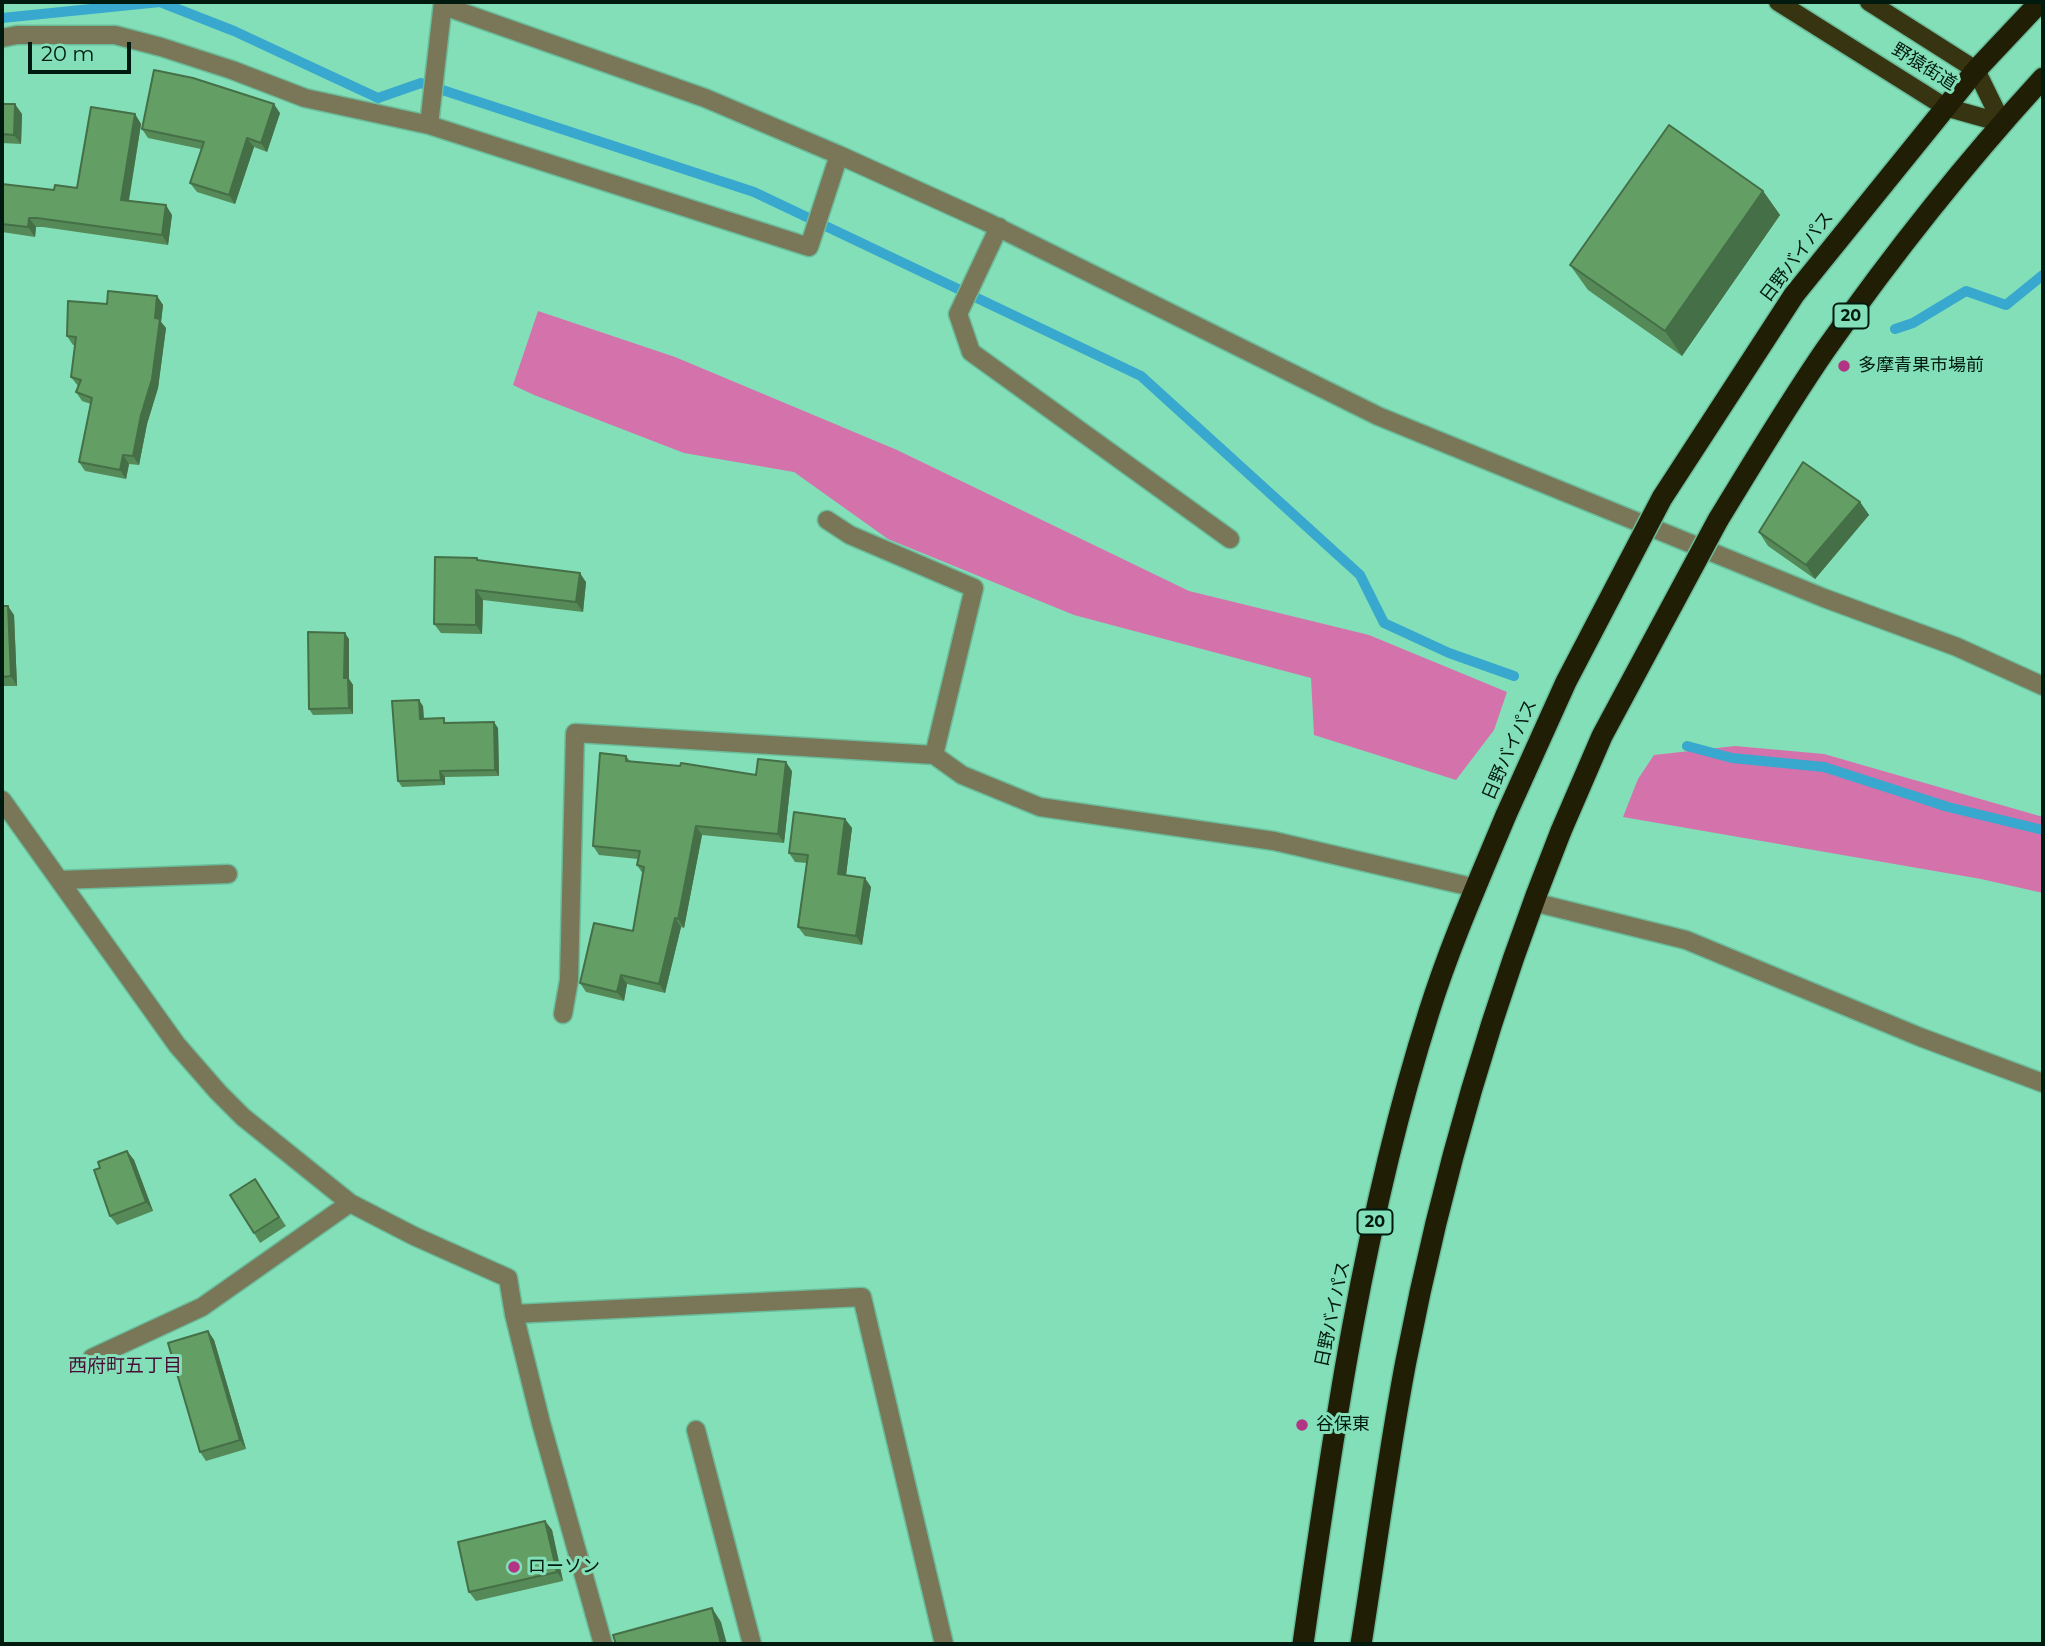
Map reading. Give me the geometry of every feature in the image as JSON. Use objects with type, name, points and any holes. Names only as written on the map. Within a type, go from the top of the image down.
[{"type":"highway","name":"日野バイパス","points":[[1303,1644],[1346,1361],[1394,1138],[1429,1010],[1506,815],[1566,682],[1662,498],[1794,295],[1976,70],[2040,2]]},
{"type":"highway","name":"20","points":[[1361,1644],[1406,1361],[1449,1167],[1486,1040],[1533,902],[1602,736],[1718,520],[1826,349],[1920,223],[2002,123],[2043,78]]},
{"type":"main road","name":"野猿街道","points":[[1778,2],[1945,107],[2002,123]]},
{"type":"main road","name":"野猿街道","points":[[1869,2],[1976,70],[2002,123]]},
{"type":"street","points":[[429,125],[443,4],[705,98],[839,155],[999,227],[1378,416],[1824,598],[1957,647],[2043,686]]},
{"type":"street","points":[[2,38],[18,35],[115,35],[232,70],[305,98],[429,125],[809,247],[839,155]]},
{"type":"street","points":[[999,227],[958,314],[971,352],[1230,539]]},
{"type":"street","points":[[827,520],[850,536],[974,588],[934,755]]},
{"type":"street","points":[[563,1014],[569,980],[575,733],[934,755],[962,775],[1040,807],[1273,841],[1476,888]]},
{"type":"street","points":[[2,800],[177,1045],[218,1092],[277,1145],[350,1203],[414,1236],[508,1278],[514,1314],[563,1507],[603,1644]]},
{"type":"street","points":[[60,880],[228,874]]},
{"type":"street","points":[[1533,902],[1686,940],[1920,1037],[2043,1083]]},
{"type":"street","points":[[92,1358],[202,1307],[350,1203]]},
{"type":"street","points":[[514,1314],[862,1297],[944,1644]]},
{"type":"street","points":[[696,1430],[752,1644]]},
{"type":"shaded area","points":[[538,311],[675,357],[897,450],[1189,591],[1369,635],[1507,692],[1494,730],[1456,780],[1314,735],[1311,678],[1074,615],[888,539],[794,472],[684,453],[534,395],[513,385]]},
{"type":"shaded area","points":[[1735,746],[1824,754],[2043,817],[2043,893],[1981,879],[1623,817],[1638,779],[1654,755]]},
{"type":"building","points":[[154,70],[193,78],[274,104],[261,143],[247,138],[229,195],[190,183],[204,142],[142,129]]},
{"type":"building","points":[[2,104],[15,104],[14,135],[2,134]]},
{"type":"building","points":[[91,107],[135,114],[121,200],[166,205],[162,235],[37,218],[29,218],[28,227],[2,224],[2,184],[54,190],[55,185],[77,188]]},
{"type":"building","points":[[1669,125],[1763,191],[1665,331],[1570,265]]},
{"type":"building","points":[[108,291],[157,296],[155,318],[160,319],[152,379],[133,456],[123,455],[120,470],[79,462],[92,398],[76,392],[81,380],[71,377],[76,337],[67,336],[68,301],[107,304]]},
{"type":"building","points":[[1803,462],[1860,502],[1806,565],[1759,532]]},
{"type":"building","points":[[435,557],[477,558],[580,573],[576,602],[476,590],[476,625],[434,624]]},
{"type":"building","points":[[2,606],[8,606],[11,676],[2,677]]},
{"type":"building","points":[[308,632],[345,633],[344,678],[348,678],[349,708],[309,709]]},
{"type":"building","points":[[419,700],[420,719],[444,718],[444,723],[494,722],[495,770],[440,771],[441,780],[398,781],[392,701]]},
{"type":"building","points":[[600,753],[626,756],[626,761],[680,766],[681,763],[756,775],[758,759],[786,762],[778,834],[696,826],[678,919],[675,918],[659,984],[621,975],[617,992],[580,983],[594,923],[633,931],[644,867],[637,865],[640,851],[593,846]]},
{"type":"building","points":[[794,812],[845,819],[838,874],[865,878],[856,936],[798,927],[808,855],[789,853]]},
{"type":"building","points":[[127,1151],[146,1202],[110,1216],[94,1170],[100,1168],[98,1162]]},
{"type":"building","points":[[255,1179],[279,1217],[254,1233],[230,1195]]},
{"type":"building","points":[[208,1331],[240,1440],[200,1452],[168,1343]]},
{"type":"building","points":[[545,1521],[557,1572],[469,1592],[458,1542]]},
{"type":"building","points":[[712,1608],[721,1644],[616,1644],[613,1635]]},
{"type":"waterway","points":[[2,18],[160,2],[234,31],[378,98],[421,83],[754,192],[1141,376],[1360,575],[1384,623],[1449,653],[1514,676]]},
{"type":"waterway","points":[[1895,329],[1913,323],[1966,291],[2006,305],[2043,275]]},
{"type":"waterway","points":[[1687,746],[1732,758],[1824,767],[1948,807],[2043,830]]},
{"type":"place","name":"多摩青果市場前","points":[[1844,366]]},
{"type":"place","name":"谷保東","points":[[1302,1425]]},
{"type":"place","name":"ローソン","points":[[514,1567]]},
{"type":"district","name":"西府町五丁目","points":[[125,1366]]}]
